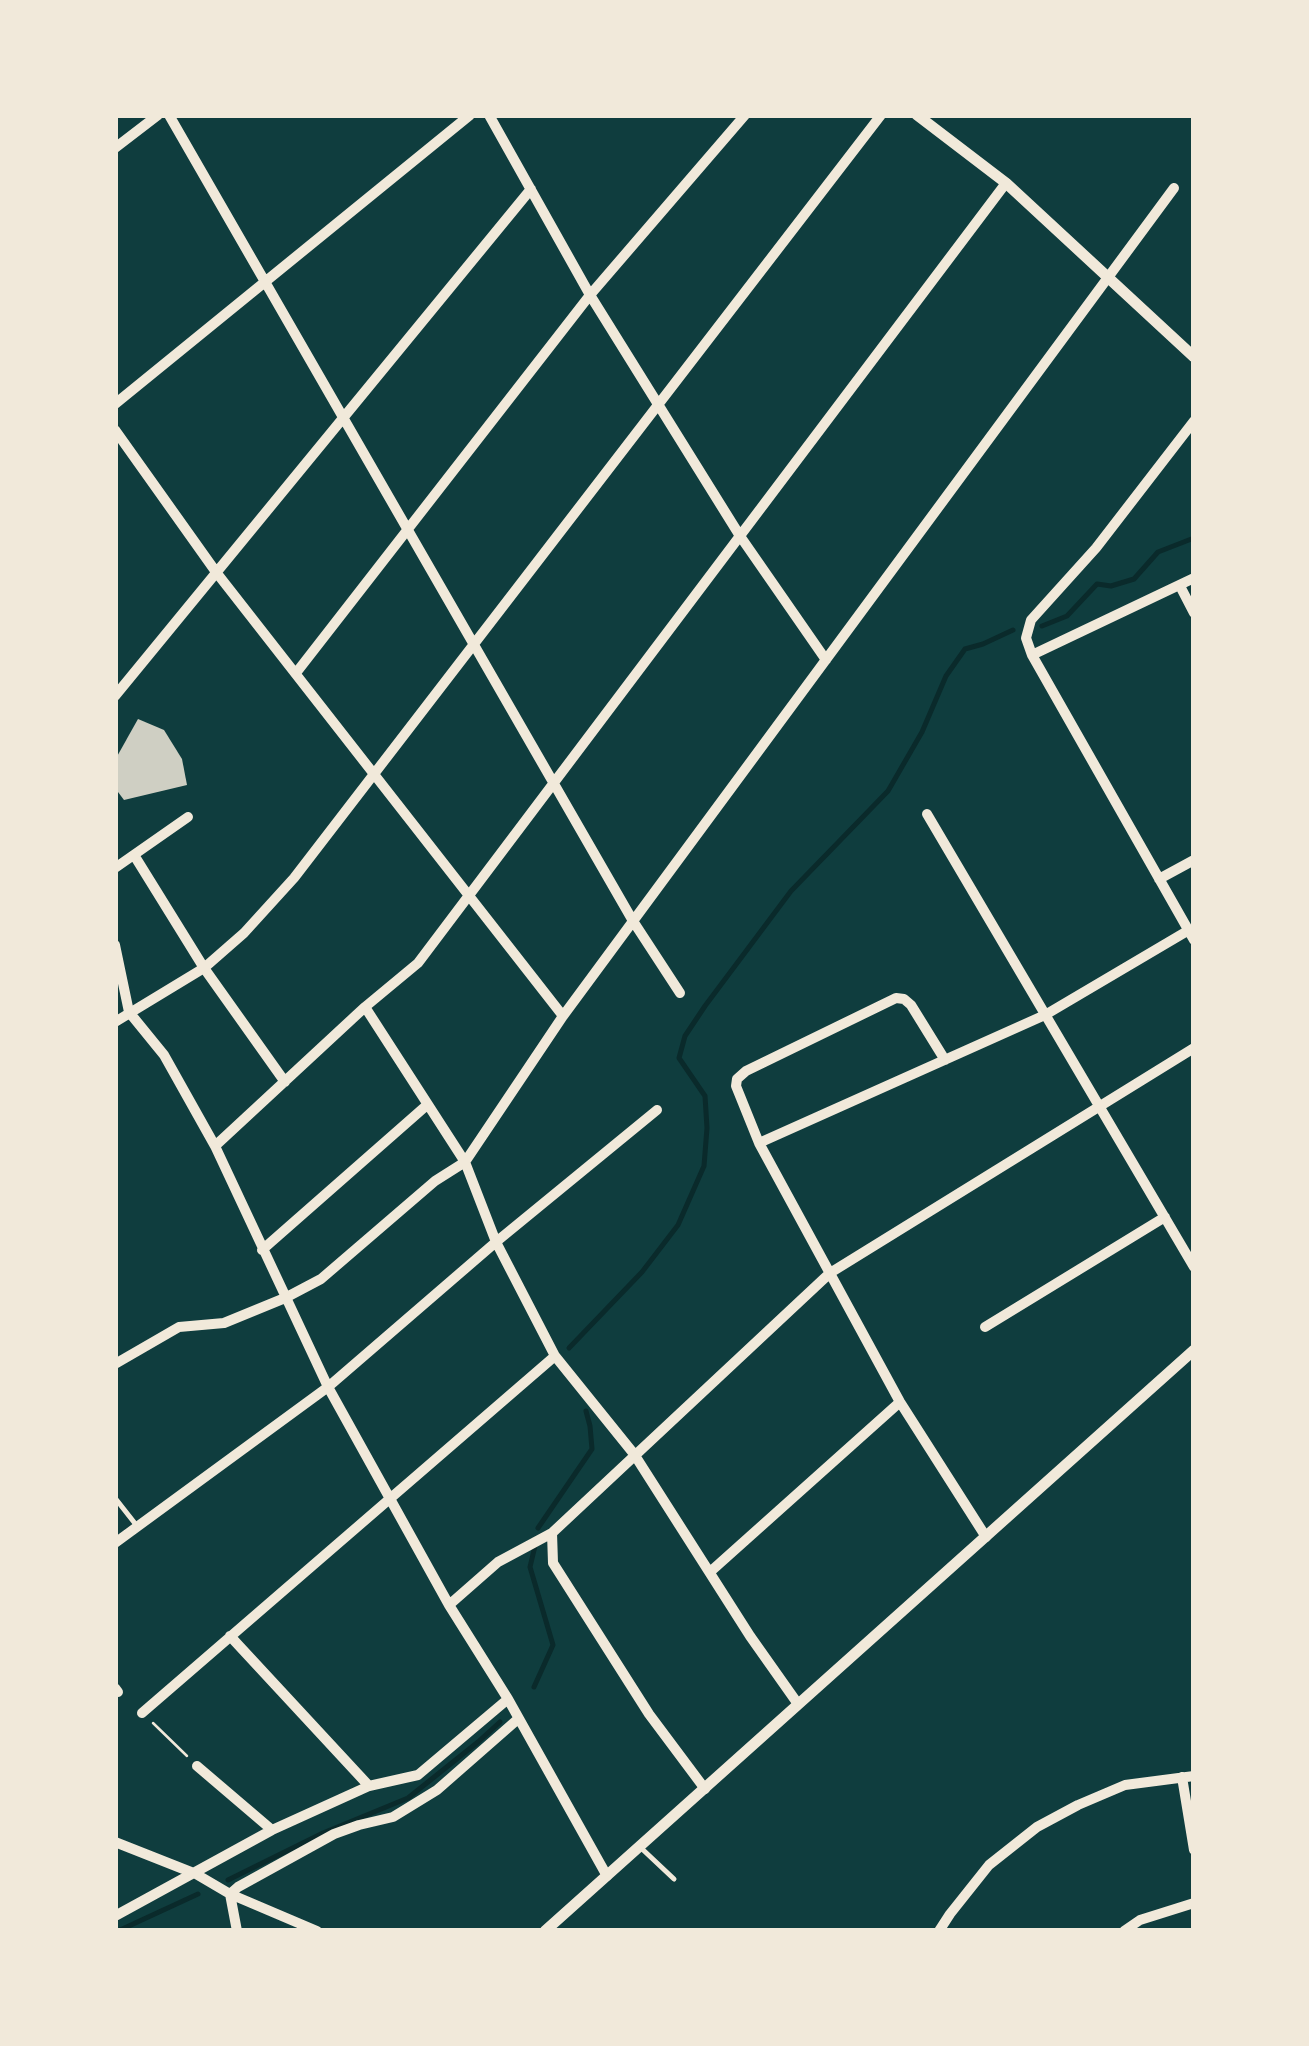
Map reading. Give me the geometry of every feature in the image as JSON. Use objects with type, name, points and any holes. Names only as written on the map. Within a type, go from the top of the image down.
[{"type":"street","points":[[115,148],[158,115]]},
{"type":"street","points":[[169,115],[634,922],[680,993]]},
{"type":"street","points":[[115,404],[470,115]]},
{"type":"street","points":[[489,115],[590,295],[740,536],[826,660]]},
{"type":"street","points":[[296,674],[590,295],[744,115]]},
{"type":"street","points":[[115,1022],[204,968],[244,933],[294,878],[881,115]]},
{"type":"street","points":[[916,115],[1006,184],[1194,357]]},
{"type":"street","points":[[214,1146],[364,1007],[418,963],[1006,184]]},
{"type":"street","points":[[115,1364],[179,1327],[224,1324],[321,1279],[435,1181],[466,1162],[563,1016],[1174,188]]},
{"type":"street","points":[[115,696],[531,189]]},
{"type":"street","points":[[759,1143],[1045,1014],[1191,935],[1032,655],[1026,638],[1031,620],[1096,548],[1194,421]]},
{"type":"street","points":[[115,430],[216,572],[563,1016]]},
{"type":"street","points":[[1032,655],[1194,578]]},
{"type":"street","points":[[1180,586],[1194,613]]},
{"type":"street","points":[[927,814],[1194,1267]]},
{"type":"street","points":[[115,868],[188,817]]},
{"type":"street","points":[[134,856],[204,968],[285,1082]]},
{"type":"street","points":[[1159,879],[1194,860]]},
{"type":"street","points":[[115,945],[129,1012],[164,1055],[214,1146],[328,1388],[608,1876]]},
{"type":"street","points":[[945,1060],[911,1005],[896,998],[746,1072],[736,1086],[759,1143],[900,1402],[986,1536]]},
{"type":"street","points":[[364,1007],[466,1162],[496,1242],[554,1356],[634,1454],[798,1704]]},
{"type":"street","points":[[450,1605],[498,1562],[552,1534],[830,1273],[1194,1048]]},
{"type":"street","points":[[262,1250],[426,1105]]},
{"type":"street","points":[[115,1542],[328,1388],[496,1242],[657,1110]]},
{"type":"street","points":[[985,1327],[1164,1217]]},
{"type":"street","points":[[545,1931],[1194,1350]]},
{"type":"street","points":[[142,1714],[554,1356]]},
{"type":"street","points":[[710,1572],[900,1402]]},
{"type":"street","points":[[552,1534],[553,1563],[649,1714],[704,1789]]},
{"type":"street","points":[[230,1636],[369,1786]]},
{"type":"street","points":[[115,1916],[272,1830],[369,1786],[418,1774],[508,1699]]},
{"type":"street","points":[[230,1894],[334,1834],[393,1816],[437,1790],[518,1719]]},
{"type":"street","points":[[198,1766],[272,1830]]},
{"type":"street","points":[[939,1931],[990,1865],[1038,1827],[1125,1786],[1188,1777],[1194,1850]]},
{"type":"street","points":[[115,1842],[196,1874],[230,1894],[316,1931]]},
{"type":"street","points":[[230,1894],[237,1931]]},
{"type":"street","points":[[1124,1931],[1140,1920],[1194,1904]]},
{"type":"lane","points":[[115,1498],[137,1526]]},
{"type":"lane","points":[[640,1847],[674,1880]]},
{"type":"path","points":[[142,1714],[198,1766]]},
{"type":"building","points":[[138,719],[164,730],[182,759],[187,785],[124,800],[115,788],[115,760]]},
{"type":"waterway","points":[[1042,626],[1067,616],[1097,584],[1111,586],[1134,579],[1158,552],[1194,538]]},
{"type":"waterway","points":[[569,1348],[642,1272],[678,1225],[704,1166],[705,1096],[679,1058],[685,1036],[791,891],[888,791],[922,732],[946,676],[965,649],[1013,630]]},
{"type":"waterway","points":[[538,1528],[592,1449],[586,1411]]},
{"type":"waterway","points":[[534,1687],[553,1645],[530,1567],[535,1546]]},
{"type":"waterway","points":[[228,1880],[323,1833],[408,1798],[500,1722]]},
{"type":"waterway","points":[[118,1931],[198,1894]]}]
